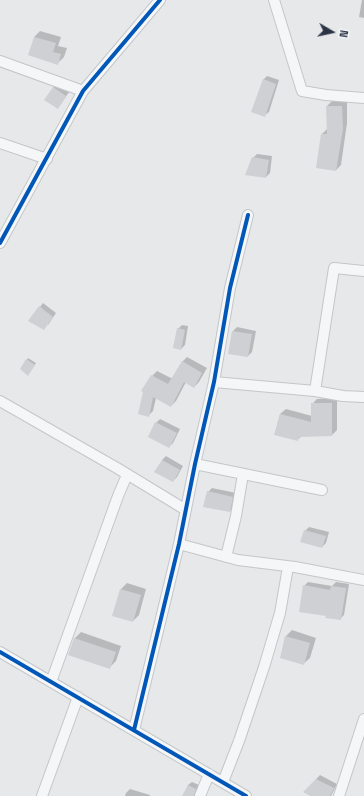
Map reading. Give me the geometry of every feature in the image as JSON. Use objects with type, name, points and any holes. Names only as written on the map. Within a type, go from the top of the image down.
[{"type":"street","points":[[0,243],[83,91],[160,0]]},
{"type":"street","points":[[274,0],[302,91],[326,95],[364,98]]},
{"type":"street","points":[[0,61],[83,91]]},
{"type":"street","points":[[0,143],[47,159]]},
{"type":"street","points":[[134,730],[179,544],[195,464],[214,382],[230,288],[248,215]]},
{"type":"street","points":[[315,391],[334,268],[364,271]]},
{"type":"street","points":[[214,382],[364,397]]},
{"type":"street","points":[[0,401],[186,510]]},
{"type":"street","points":[[195,464],[322,490]]},
{"type":"street","points":[[226,557],[236,516],[243,474]]},
{"type":"street","points":[[51,682],[118,496],[127,475]]},
{"type":"street","points":[[179,544],[238,560],[364,580]]},
{"type":"street","points":[[223,782],[239,741],[264,666],[280,613],[288,567]]},
{"type":"street","points":[[0,652],[246,796]]},
{"type":"street","points":[[42,796],[78,697]]},
{"type":"street","points":[[339,796],[364,719]]},
{"type":"street","points":[[200,796],[209,774]]},
{"type":"building","points":[[34,37],[56,43],[53,52],[61,54],[58,65],[28,55]]},
{"type":"building","points":[[263,79],[276,84],[265,117],[251,112]]},
{"type":"building","points":[[53,87],[66,96],[58,109],[44,100]]},
{"type":"building","points":[[326,106],[342,106],[343,129],[336,171],[316,168],[321,134],[327,134]]},
{"type":"building","points":[[252,157],[269,160],[266,178],[245,175]]},
{"type":"building","points":[[39,306],[53,317],[44,330],[28,321]]},
{"type":"building","points":[[177,328],[185,330],[181,350],[173,348]]},
{"type":"building","points":[[232,331],[252,334],[248,357],[228,354]]},
{"type":"building","points":[[26,359],[35,365],[28,376],[20,369]]},
{"type":"building","points":[[182,361],[202,373],[194,388],[184,382],[171,407],[153,397],[149,417],[138,414],[143,392],[141,391],[151,375],[168,384]]},
{"type":"building","points":[[311,403],[332,403],[332,436],[299,437],[298,441],[274,435],[280,414],[311,422]]},
{"type":"building","points":[[155,422],[177,433],[169,448],[148,437]]},
{"type":"building","points":[[162,460],[180,470],[173,482],[154,472]]},
{"type":"building","points":[[207,491],[233,497],[230,512],[203,507]]},
{"type":"building","points":[[304,530],[326,536],[322,548],[300,542]]},
{"type":"building","points":[[303,585],[330,590],[331,586],[346,588],[341,620],[299,612]]},
{"type":"building","points":[[120,589],[141,595],[133,622],[112,616]]},
{"type":"building","points":[[285,636],[310,643],[304,665],[280,658]]},
{"type":"building","points":[[74,638],[116,652],[110,669],[68,655]]},
{"type":"building","points":[[316,779],[334,788],[330,796],[310,796],[303,792]]},
{"type":"building","points":[[188,785],[196,789],[194,796],[182,796]]},
{"type":"cycle path","points":[[0,243],[83,91],[160,0]]},
{"type":"cycle path","points":[[134,730],[179,544],[195,464],[214,382],[230,288],[248,215]]},
{"type":"cycle path","points":[[0,652],[246,796]]}]
